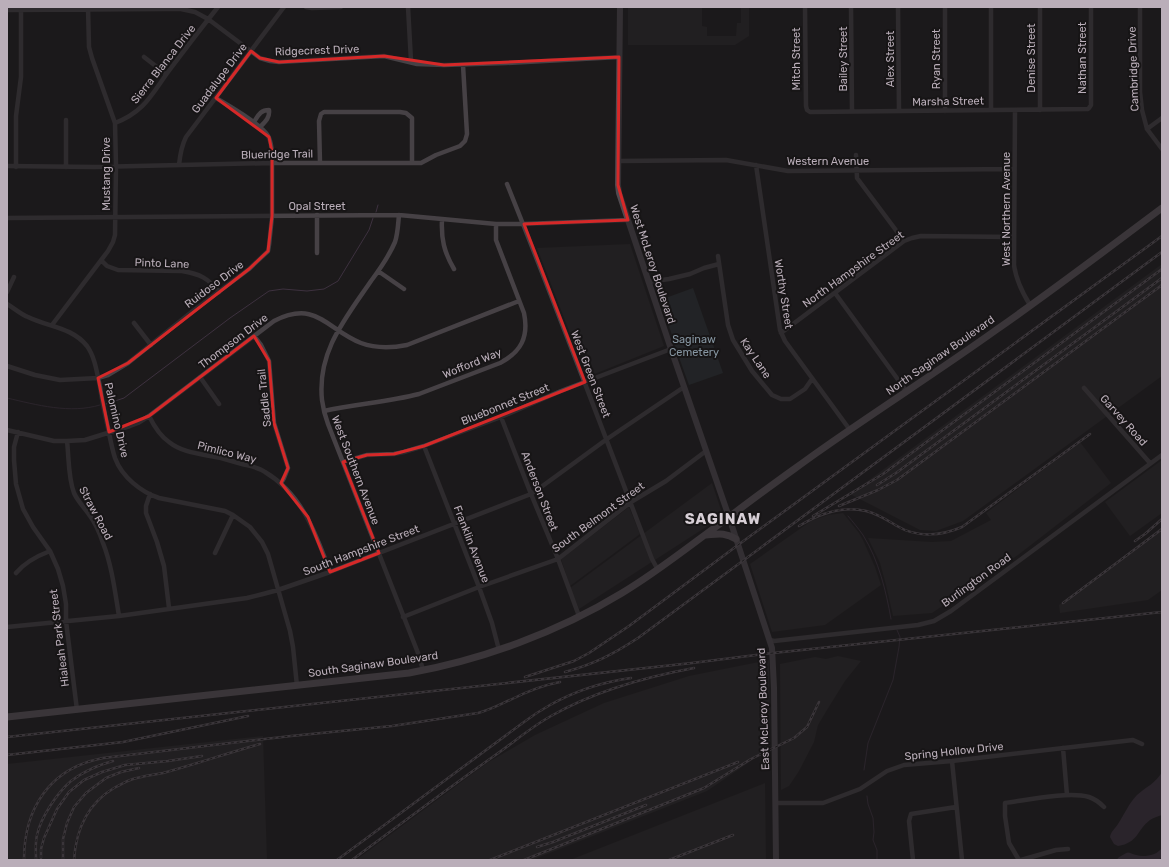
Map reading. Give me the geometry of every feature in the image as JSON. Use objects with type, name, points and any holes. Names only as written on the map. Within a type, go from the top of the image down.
[{"type":"main road","name":"West McLeroy Boulevard","points":[[620,7],[619,194],[729,517]]},
{"type":"main road","name":"North Saginaw Boulevard","points":[[729,517],[850,430],[996,330],[1162,208]]},
{"type":"main road","name":"South Saginaw Boulevard","points":[[7,717],[393,675],[452,664],[499,650],[543,633],[623,593],[658,570],[729,517]]},
{"type":"main road","name":"East McLeroy Boulevard","points":[[729,517],[770,640],[773,662],[776,860]]},
{"type":"main road","points":[[706,534],[723,533],[736,539]]},
{"type":"street","name":"Sierra Blanca Drive","points":[[115,123],[132,115],[146,103],[166,74],[218,7]]},
{"type":"street","name":"Guadalupe Drive","points":[[180,165],[181,148],[186,137],[284,7]]},
{"type":"street","points":[[306,7],[341,7]]},
{"type":"street","points":[[408,7],[411,61]]},
{"type":"street","name":"Mitch Street","points":[[805,7],[807,110]]},
{"type":"street","name":"Bailey Street","points":[[852,7],[852,111]]},
{"type":"street","name":"Alex Street","points":[[898,7],[899,111]]},
{"type":"street","name":"Ryan Street","points":[[945,7],[945,111]]},
{"type":"street","points":[[991,7],[991,110]]},
{"type":"street","name":"Denise Street","points":[[1040,7],[1040,110]]},
{"type":"street","name":"Nathan Street","points":[[1089,108],[1091,105],[1091,7]]},
{"type":"street","name":"Cambridge Drive","points":[[1140,7],[1140,99],[1143,116],[1148,129],[1162,149]]},
{"type":"street","name":"Mustang Drive","points":[[52,325],[101,260],[113,242],[115,235],[115,123],[92,58],[88,9]]},
{"type":"street","name":"Ridgecrest Drive","points":[[7,10],[180,9],[195,12],[208,19],[260,58],[279,62],[384,56],[411,61],[417,64],[463,65],[619,57]]},
{"type":"street","points":[[16,166],[16,116],[21,71],[21,10]]},
{"type":"street","points":[[144,57],[166,74]]},
{"type":"street","name":"Blueridge Trail","points":[[7,166],[421,163],[460,146],[465,140],[467,134],[463,65]]},
{"type":"street","name":"Ruidoso Drive","points":[[7,366],[35,375],[60,380],[98,378],[108,374],[128,363],[249,270],[268,251],[272,216],[271,142],[266,133],[254,122],[216,98]]},
{"type":"street","name":"Marsha Street","points":[[807,110],[810,112],[1085,110],[1089,108]]},
{"type":"street","points":[[254,122],[260,113],[265,110],[269,110],[270,114],[268,118],[259,128]]},
{"type":"street","name":"West Northern Avenue","points":[[1015,110],[1014,265],[1020,288],[1030,305]]},
{"type":"street","points":[[320,163],[319,121],[320,115],[324,112],[400,112],[406,113],[412,118],[412,163]]},
{"type":"street","points":[[1148,129],[1162,118]]},
{"type":"street","points":[[66,120],[66,166]]},
{"type":"street","points":[[856,155],[857,178],[860,184],[904,241]]},
{"type":"street","name":"Western Avenue","points":[[618,161],[726,160],[788,171],[1014,169]]},
{"type":"street","name":"Worthy Street","points":[[756,165],[781,333],[812,379],[850,430]]},
{"type":"street","name":"West Green Street","points":[[507,184],[524,224],[652,559],[658,570]]},
{"type":"street","points":[[317,215],[317,253]]},
{"type":"street","name":"Opal Street","points":[[7,218],[399,215],[496,224],[628,220]]},
{"type":"street","name":"West Southern Avenue","points":[[399,215],[398,228],[388,255],[338,330],[328,352],[323,370],[322,392],[324,411],[328,424],[355,496],[418,653],[423,670]]},
{"type":"street","points":[[442,219],[443,246],[454,269]]},
{"type":"street","name":"Wofford Way","points":[[324,411],[347,406],[405,398],[418,394],[509,358],[518,349],[526,330],[524,313],[496,240],[496,224]]},
{"type":"street","name":"North Hampshire Street","points":[[781,333],[904,241],[921,236],[1014,237]]},
{"type":"street","name":"Kay Lane","points":[[718,256],[728,325],[733,340],[752,371],[765,388],[776,398],[790,399],[805,389],[812,379]]},
{"type":"street","name":"Pinto Lane","points":[[101,260],[107,266],[118,270],[192,272],[206,278],[219,292]]},
{"type":"street","points":[[648,282],[683,276],[719,264]]},
{"type":"street","points":[[378,271],[404,289]]},
{"type":"street","points":[[7,292],[14,277]]},
{"type":"street","points":[[835,293],[907,392]]},
{"type":"street","name":"Thompson Drive","points":[[7,430],[54,441],[67,441],[85,440],[138,423],[274,321],[284,317],[298,314],[310,314],[322,318],[338,330],[367,345],[384,348],[399,347],[416,342],[519,301]]},
{"type":"street","name":"Palomino Drive","points":[[7,304],[26,317],[75,334],[86,345],[93,358],[116,460],[122,471],[132,482],[159,498],[220,510],[233,515],[250,527],[262,542],[268,554],[290,631],[294,652],[297,686]]},
{"type":"street","points":[[134,323],[151,345]]},
{"type":"street","name":"Saddle Trail","points":[[254,336],[261,345],[269,361],[274,423],[288,468],[281,483]]},
{"type":"street","name":"Bluebonnet Street","points":[[343,462],[367,455],[394,454],[424,446],[671,349]]},
{"type":"street","points":[[200,378],[218,404]]},
{"type":"street","name":"South Hampshire Street","points":[[7,627],[119,616],[247,598],[278,590],[330,572],[531,494],[684,387]]},
{"type":"street","name":"Garvey Road","points":[[1084,388],[1150,463]]},
{"type":"street","name":"Pimlico Way","points":[[149,416],[160,434],[178,448],[185,451],[224,458],[256,467],[281,483],[308,517],[330,572]]},
{"type":"street","name":"Anderson Street","points":[[501,417],[558,559],[579,616]]},
{"type":"street","name":"Hialeah Park Street","points":[[18,432],[14,447],[15,479],[23,509],[50,551],[58,569],[63,586],[77,710]]},
{"type":"street","name":"Straw Road","points":[[67,441],[70,480],[74,492],[80,503],[90,515],[104,544],[113,579],[119,616]]},
{"type":"street","name":"Franklin Avenue","points":[[424,446],[479,587],[492,623],[499,650]]},
{"type":"street","name":"South Belmont Street","points":[[403,617],[479,587],[558,559],[631,502],[666,481],[706,450]]},
{"type":"street","name":"Burlington Road","points":[[770,640],[774,641],[918,625],[934,621],[951,611],[987,585],[1162,455]]},
{"type":"street","points":[[150,494],[146,506],[146,514],[157,542],[164,566],[169,608]]},
{"type":"street","points":[[215,553],[233,515]]},
{"type":"street","points":[[16,573],[23,565],[50,551]]},
{"type":"street","name":"Spring Hollow Drive","points":[[776,803],[823,802],[860,789],[887,771],[904,765],[952,761],[1133,740],[1142,744]]},
{"type":"street","points":[[1063,748],[1067,795]]},
{"type":"street","points":[[952,761],[962,860]]},
{"type":"street","points":[[1068,849],[1056,850],[1020,860],[1009,843],[1005,816],[1005,803],[1067,795],[1088,797],[1098,802],[1104,808]]},
{"type":"street","points":[[913,860],[909,821],[911,814],[956,807]]},
{"type":"highlighted area","points":[[251,51],[260,58],[279,62],[384,56],[444,65],[619,57],[618,185],[628,220],[524,224],[585,382],[424,446],[394,454],[367,455],[343,462],[379,553],[330,572],[308,517],[281,483],[288,468],[274,423],[269,361],[254,336],[149,416],[109,432],[98,378],[128,363],[249,269],[268,251],[272,216],[272,152],[269,137],[216,98]]},
{"type":"shaded area","points":[[628,7],[702,7],[702,26],[707,27],[707,36],[736,36],[737,23],[741,23],[741,7],[749,7],[749,36],[735,45],[628,45]]},
{"type":"shaded area","points":[[630,244],[664,346],[587,377],[537,248]]},
{"type":"shaded area","points":[[1162,264],[1162,376],[963,521],[936,531],[920,530],[850,494]]},
{"type":"shaded area","points":[[1080,442],[1111,483],[1018,555],[932,613],[893,616],[880,563],[868,538],[932,542],[951,541],[991,520],[986,513]]},
{"type":"shaded area","points":[[1162,460],[1162,513],[1130,536],[1105,502]]},
{"type":"shaded area","points":[[712,483],[723,516],[579,609],[570,588]]},
{"type":"shaded area","points":[[629,507],[640,534],[570,586],[561,559]]},
{"type":"shaded area","points":[[843,513],[863,540],[881,585],[825,625],[772,632],[750,564],[811,521],[828,515]]},
{"type":"shaded area","points":[[1162,527],[1162,590],[1148,600],[1060,613],[1059,605]]},
{"type":"shaded area","points":[[838,656],[861,661],[845,681],[818,725],[814,742],[799,771],[789,786],[781,790],[780,664],[815,657],[826,659]]},
{"type":"shaded area","points":[[769,660],[770,748],[707,791],[532,860],[356,860],[487,763],[535,735],[604,703],[689,676]]},
{"type":"shaded area","points":[[263,736],[267,860],[7,860],[7,764]]},
{"type":"shaded area","points":[[1162,772],[1162,815],[1150,820],[1130,842],[1118,846],[1114,844],[1110,837],[1112,832],[1132,802],[1137,795],[1157,779]]},
{"type":"shaded area","points":[[765,783],[766,860],[570,860]]},
{"type":"green space","name":"Saginaw Cemetery","points":[[693,288],[723,373],[689,385],[660,300]]},
{"type":"waterway","points":[[376,212],[378,205]]},
{"type":"waterway","points":[[106,404],[124,398],[230,318],[269,291],[283,289],[307,291],[324,289],[338,281],[369,230],[373,218]]},
{"type":"waterway","points":[[7,398],[42,406],[65,409],[89,408],[100,405]]},
{"type":"waterway","points":[[848,516],[863,535],[878,566],[891,619]]},
{"type":"waterway","points":[[864,770],[868,743],[893,680],[900,637],[897,630]]},
{"type":"waterway","points":[[867,796],[873,818],[873,840],[877,850],[877,860]]},
{"type":"waterway","points":[[1121,860],[1128,856],[1132,858],[1150,859],[1155,858],[1162,853]]},
{"type":"railway","points":[[525,677],[574,661],[589,653],[629,626],[1162,236]]},
{"type":"railway","points":[[565,672],[585,666],[603,658],[638,638],[1162,252]]},
{"type":"railway","points":[[813,516],[883,474],[1162,269]]},
{"type":"railway","points":[[877,485],[896,473],[1162,278]]},
{"type":"railway","points":[[839,506],[878,490],[897,480],[1162,285]]},
{"type":"railway","points":[[799,526],[823,514],[840,510],[857,509],[882,517],[905,530],[921,534],[937,534],[954,530],[962,527],[1090,434]]},
{"type":"railway","points":[[1135,541],[1162,519]]},
{"type":"railway","points":[[1063,603],[1162,529]]},
{"type":"railway","points":[[7,737],[1162,612]]},
{"type":"railway","points":[[352,860],[529,730],[551,716],[603,692],[657,676],[694,668]]},
{"type":"railway","points":[[337,860],[543,709],[569,695],[610,682],[631,678]]},
{"type":"railway","points":[[24,860],[25,841],[29,824],[35,808],[44,793],[55,781],[68,771],[84,763],[103,758],[392,726],[478,713],[535,689],[560,682]]},
{"type":"railway","points":[[524,860],[704,788],[751,759],[794,738],[807,727],[819,702]]},
{"type":"railway","points":[[7,755],[123,742],[248,716]]},
{"type":"railway","points":[[74,860],[80,828],[90,810],[105,794],[114,788],[133,779],[163,773],[260,744]]},
{"type":"railway","points":[[41,858],[41,849],[44,838],[57,809],[69,792],[84,780],[102,772],[125,765],[202,756]]},
{"type":"railway","points":[[36,860],[36,841],[39,828],[55,799],[71,781],[91,769],[113,761]]},
{"type":"railway","points":[[490,860],[738,762]]},
{"type":"railway","points":[[63,860],[63,839],[67,823],[74,807],[86,793],[106,778],[121,772],[139,768]]},
{"type":"railway","points":[[537,847],[646,805]]},
{"type":"railway","points":[[669,860],[733,835]]},
{"type":"district","name":"SAGINAW","points":[[723,519]]}]
